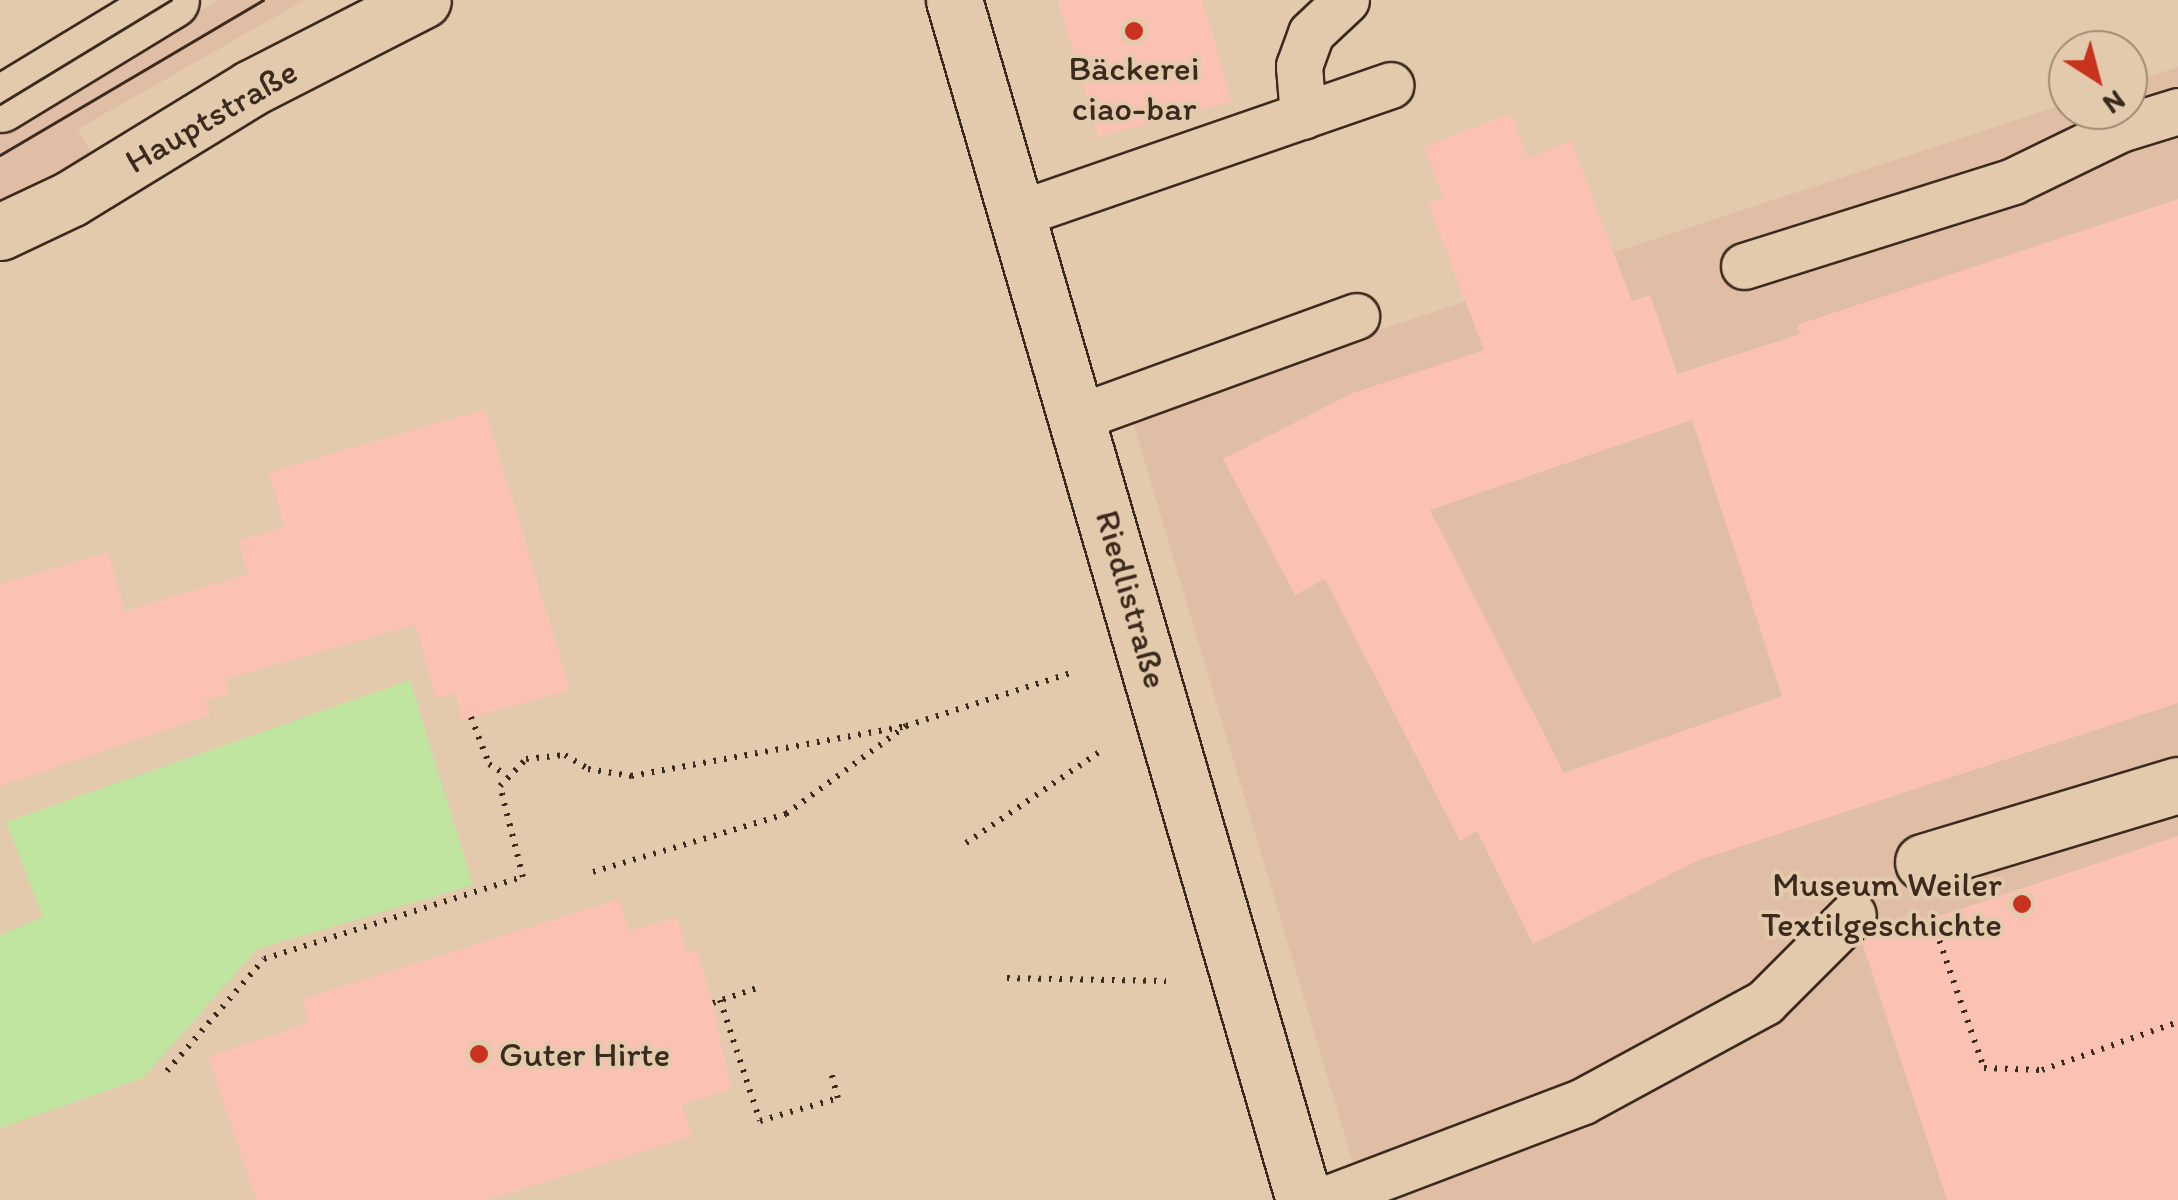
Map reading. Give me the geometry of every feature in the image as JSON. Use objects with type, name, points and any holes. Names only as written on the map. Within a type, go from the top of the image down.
[{"type":"street","points":[[0,104],[171,0]]},
{"type":"street","name":"Hauptstraße","points":[[0,232],[70,199],[251,88],[423,0]]},
{"type":"street","name":"Riedlistraße","points":[[954,0],[1021,214],[1304,1200]]},
{"type":"street","points":[[1910,871],[2178,785]]},
{"type":"lane","points":[[1303,116],[1299,66],[1311,34],[1346,0]]},
{"type":"lane","points":[[1021,214],[1390,85]]},
{"type":"lane","points":[[1744,266],[2013,181],[2120,129],[2178,111]]},
{"type":"lane","points":[[1079,417],[1356,316]]},
{"type":"lane","points":[[1323,1200],[1583,1100],[1632,1074],[1765,1002],[1853,914]]},
{"type":"path","points":[[167,1071],[264,960],[522,877],[500,786],[506,775],[546,753],[631,776],[906,726],[1146,649]]},
{"type":"path","points":[[966,843],[1163,708]]},
{"type":"path","points":[[471,717],[489,764],[506,775]]},
{"type":"path","points":[[593,872],[786,814],[906,726]]},
{"type":"path","points":[[1910,871],[1927,906],[1984,1068],[2042,1070],[2178,1022]]},
{"type":"path","points":[[1008,978],[1242,982]]},
{"type":"path","points":[[757,988],[716,1001],[760,1121],[838,1098],[830,1071]]},
{"type":"shaded area","points":[[218,0],[305,0],[78,129],[94,158],[0,208],[0,132]]},
{"type":"shaded area","points":[[2178,67],[2178,1200],[1364,1200],[1130,412],[2048,110],[2048,130],[2148,130],[2148,77]]},
{"type":"green space","points":[[410,680],[473,885],[257,949],[143,1078],[0,1128],[0,935],[43,917],[6,822]]},
{"type":"building","points":[[1058,0],[1202,0],[1232,101],[1098,137]]},
{"type":"building","points":[[1511,113],[1528,159],[1571,141],[1632,301],[1650,295],[1677,374],[1800,334],[1797,325],[2178,199],[2178,703],[1699,860],[1533,944],[1477,831],[1460,841],[1325,579],[1295,595],[1223,459],[1353,393],[1484,350],[1428,204],[1443,198],[1424,147]],"holes":[[[1692,420],[1782,696],[1564,773],[1430,510]]]},
{"type":"building","points":[[485,409],[570,690],[462,720],[455,693],[436,698],[415,625],[225,679],[230,693],[205,701],[210,715],[0,786],[0,584],[108,552],[125,611],[248,574],[239,540],[284,527],[269,472]]},
{"type":"building","points":[[2178,836],[2178,1200],[1947,1200],[1862,942]]},
{"type":"building","name":"Guter Hirte","points":[[619,899],[629,931],[677,917],[688,953],[697,950],[731,1089],[682,1104],[692,1136],[487,1200],[256,1200],[208,1057],[309,1023],[302,999]]},
{"type":"tram line","points":[[0,104],[171,0]]},
{"type":"tram line","points":[[0,155],[263,0]]},
{"type":"place","name":"Bäckerei ciao-bar","points":[[1134,31]]},
{"type":"place","name":"Museum Weiler Textilgeschichte","points":[[2022,904]]},
{"type":"place","name":"Guter Hirte","points":[[479,1054]]}]
